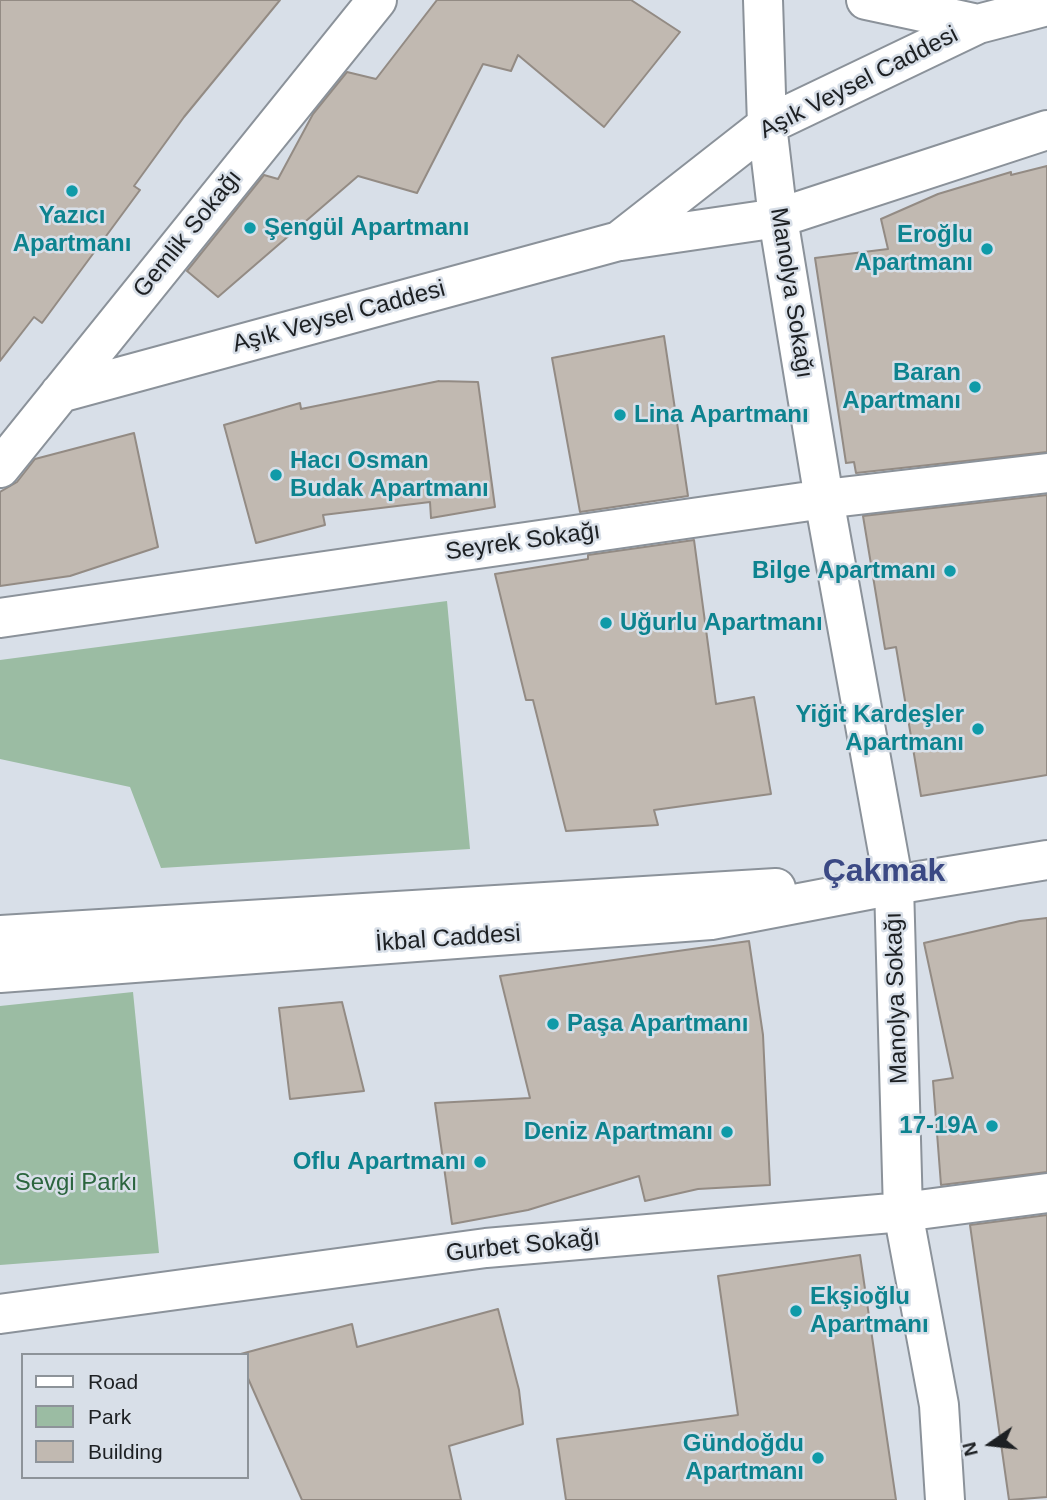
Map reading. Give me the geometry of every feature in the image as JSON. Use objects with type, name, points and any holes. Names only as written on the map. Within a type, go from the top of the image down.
[{"type":"street","name":"Gemlik Sokağı","points":[[0,468],[377,0]]},
{"type":"street","name":"Manolya Sokağı","points":[[764,0],[767,125],[778,218],[824,499],[894,885],[903,1212],[939,1405],[945,1500]]},
{"type":"street","points":[[866,0],[978,24]]},
{"type":"street","name":"Aşık Veysel Caddesi","points":[[618,241],[767,125],[978,24],[1047,6]]},
{"type":"street","name":"Aşık Veysel Caddesi","points":[[60,393],[618,241],[778,218],[1047,130]]},
{"type":"street","name":"Seyrek Sokağı","points":[[0,618],[824,499],[1047,472]]},
{"type":"street","name":"İkbal Caddesi","points":[[0,973],[711,920],[894,885],[1047,860]]},
{"type":"street","name":"İkbal Caddesi","points":[[0,934],[709,890],[894,885]]},
{"type":"street","name":"Gurbet Sokağı","points":[[0,1314],[486,1248],[903,1212],[1047,1193]]},
{"type":"green space","points":[[447,601],[470,849],[161,868],[130,787],[0,759],[0,660]]},
{"type":"green space","name":"Sevgi Parkı","points":[[133,992],[159,1253],[0,1265],[0,1006]]},
{"type":"building","points":[[0,0],[280,0],[184,117],[134,186],[140,190],[42,323],[34,317],[0,361]]},
{"type":"building","points":[[437,0],[631,0],[680,32],[604,127],[518,55],[511,71],[483,64],[417,193],[358,176],[218,297],[187,271],[264,175],[278,179],[313,114],[347,72],[376,79]]},
{"type":"building","points":[[1047,166],[1047,452],[856,473],[854,462],[846,463],[815,258],[888,249],[881,219],[938,194],[1011,172],[1011,175]]},
{"type":"building","name":"Lina Apartmanı","points":[[664,336],[688,496],[580,512],[552,358]]},
{"type":"building","points":[[439,381],[478,382],[495,507],[431,518],[430,502],[323,515],[325,525],[256,543],[224,425],[300,403],[301,409]]},
{"type":"building","points":[[134,433],[158,547],[70,576],[0,586],[0,492],[17,482],[35,459]]},
{"type":"building","points":[[1047,495],[1047,775],[921,796],[896,647],[885,649],[863,516]]},
{"type":"building","points":[[694,540],[716,704],[754,697],[771,794],[654,810],[658,825],[566,831],[533,700],[526,700],[495,574],[588,559],[588,555]]},
{"type":"building","points":[[1047,918],[1047,1172],[941,1185],[933,1081],[953,1078],[924,943],[1020,921]]},
{"type":"building","points":[[749,941],[763,1035],[770,1185],[698,1189],[645,1201],[639,1176],[528,1210],[452,1224],[435,1103],[530,1098],[500,976]]},
{"type":"building","points":[[342,1002],[364,1091],[290,1099],[279,1008]]},
{"type":"building","points":[[1047,1215],[1047,1497],[1009,1500],[970,1225]]},
{"type":"building","points":[[860,1255],[896,1500],[566,1500],[557,1439],[738,1415],[718,1276]]},
{"type":"building","points":[[498,1309],[519,1390],[523,1424],[449,1446],[461,1500],[302,1500],[248,1378],[248,1353],[244,1353],[352,1324],[357,1347]]},
{"type":"place","name":"Yazıcı Apartmanı","points":[[72,191]]},
{"type":"place","name":"Şengül Apartmanı","points":[[250,228]]},
{"type":"place","name":"Eroğlu Apartmanı","points":[[987,249]]},
{"type":"place","name":"Baran Apartmanı","points":[[975,387]]},
{"type":"place","name":"Lina Apartmanı","points":[[620,415]]},
{"type":"place","name":"Hacı Osman Budak Apartmanı","points":[[276,475]]},
{"type":"place","name":"Bilge Apartmanı","points":[[950,571]]},
{"type":"place","name":"Uğurlu Apartmanı","points":[[606,623]]},
{"type":"place","name":"Yiğit Kardeşler Apartmanı","points":[[978,729]]},
{"type":"place","name":"Paşa Apartmanı","points":[[553,1024]]},
{"type":"place","name":"17-19A","points":[[992,1126]]},
{"type":"place","name":"Deniz Apartmanı","points":[[727,1132]]},
{"type":"place","name":"Oflu Apartmanı","points":[[480,1162]]},
{"type":"place","name":"Ekşioğlu Apartmanı","points":[[796,1311]]},
{"type":"place","name":"Gündoğdu Apartmanı","points":[[818,1458]]},
{"type":"district","name":"Çakmak","points":[[884,872]]}]
